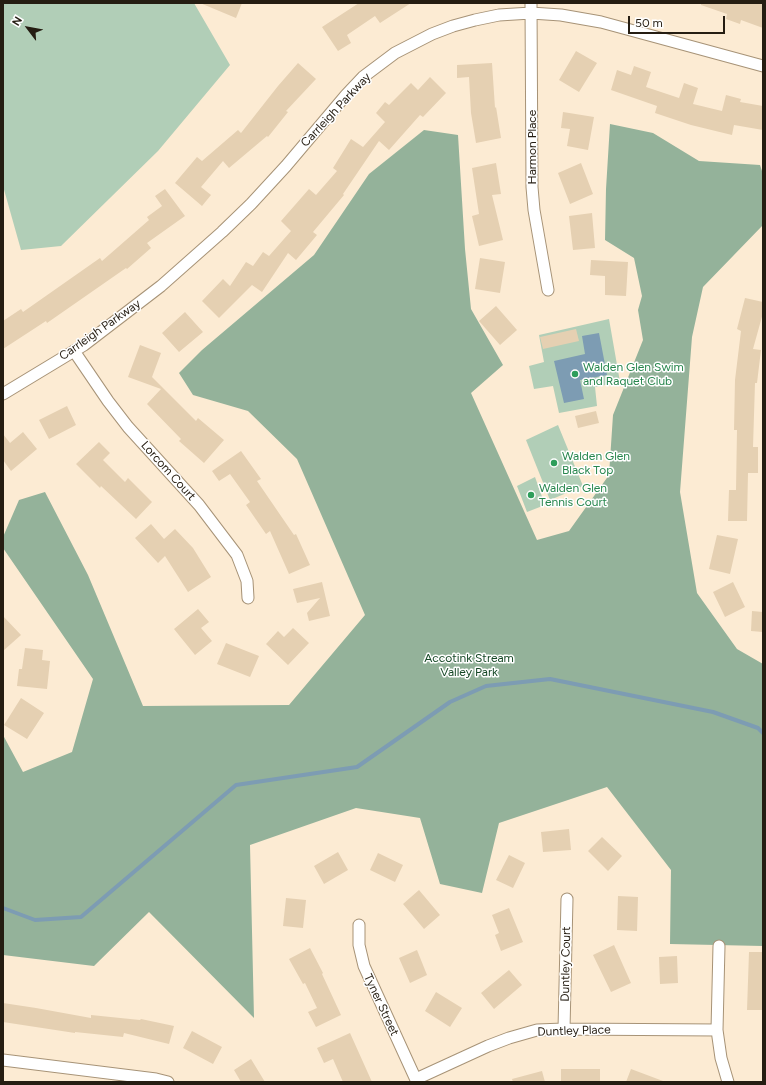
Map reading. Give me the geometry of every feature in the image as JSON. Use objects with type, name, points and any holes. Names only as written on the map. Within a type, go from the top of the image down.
[{"type":"street","name":"Carrleigh Parkway","points":[[3,394],[74,351],[161,286],[222,232],[250,204],[286,166],[346,95],[379,64],[412,44],[453,26],[531,8],[601,22],[763,66]]},
{"type":"street","name":"Harmon Place","points":[[531,8],[532,187],[534,210],[548,290]]},
{"type":"street","name":"Lorcom Court","points":[[74,351],[108,401],[128,427],[199,505],[237,555],[247,581],[248,598]]},
{"type":"street","name":"Duntley Court","points":[[564,1029],[566,899]]},
{"type":"street","name":"Tyner Street","points":[[359,924],[359,945],[364,966],[416,1081]]},
{"type":"street","points":[[719,946],[717,1030],[721,1058],[728,1082]]},
{"type":"street","name":"Duntley Place","points":[[416,1081],[509,1038],[537,1030],[717,1030]]},
{"type":"street","points":[[3,1060],[156,1079],[168,1082]]},
{"type":"green space","points":[[3,3],[194,3],[230,65],[158,151],[61,246],[21,250],[3,186]]},
{"type":"green space","name":"Accotink Stream Valley Park","points":[[610,124],[653,133],[699,161],[760,165],[763,174],[763,225],[703,287],[692,337],[680,492],[697,593],[737,649],[763,664],[763,946],[670,944],[671,870],[607,787],[499,823],[482,893],[440,884],[420,818],[356,808],[250,845],[254,1018],[149,912],[94,966],[3,955],[3,735],[23,772],[72,752],[93,679],[3,548],[3,537],[19,500],[45,492],[88,575],[143,706],[289,705],[365,615],[297,459],[248,411],[193,395],[179,373],[202,350],[314,255],[369,174],[424,130],[458,135],[465,249],[471,309],[503,365],[471,393],[537,540],[569,531],[609,475],[613,415],[643,340],[638,310],[642,296],[634,258],[605,240]]},
{"type":"green space","name":"Walden Glen Swim and Raquet Club","points":[[609,319],[620,382],[595,387],[597,406],[559,413],[553,386],[534,389],[529,366],[544,362],[539,335]]},
{"type":"green space","name":"Walden Glen Black Top","points":[[558,425],[583,486],[550,500],[526,440]]},
{"type":"green space","name":"Walden Glen Tennis Court","points":[[535,477],[545,505],[527,512],[517,486]]},
{"type":"water","points":[[599,333],[607,375],[580,380],[584,399],[564,403],[554,361],[585,354],[582,336]]},
{"type":"building","points":[[200,3],[242,3],[236,18]]},
{"type":"building","points":[[359,3],[411,3],[380,23],[375,16],[347,35],[351,43],[338,51],[322,27]]},
{"type":"building","points":[[701,3],[763,3],[763,28],[741,20],[740,24],[726,19],[727,14],[701,5]]},
{"type":"building","points":[[576,51],[597,63],[579,92],[559,80]]},
{"type":"building","points":[[298,63],[316,79],[286,111],[288,112],[268,137],[267,136],[229,168],[223,161],[201,187],[211,195],[202,206],[175,183],[197,157],[202,161],[238,130],[241,133]]},
{"type":"building","points":[[492,63],[495,108],[496,107],[501,138],[476,143],[471,113],[469,77],[457,78],[457,65]]},
{"type":"building","points":[[634,66],[651,72],[646,87],[679,98],[684,83],[698,88],[693,104],[722,111],[726,95],[741,99],[740,102],[763,106],[763,130],[734,125],[732,135],[691,125],[655,113],[657,106],[611,90],[617,70],[631,75]]},
{"type":"building","points":[[430,77],[446,93],[423,117],[420,115],[389,150],[379,141],[343,194],[344,195],[313,232],[317,235],[296,260],[288,253],[262,292],[252,285],[219,318],[202,301],[223,279],[230,286],[246,262],[253,266],[263,252],[269,256],[291,231],[281,221],[309,189],[316,195],[337,171],[333,168],[351,139],[363,147],[385,122],[376,113],[385,102],[389,105],[411,83],[418,90]]},
{"type":"building","points":[[563,112],[594,117],[588,150],[567,146],[570,129],[561,128]]},
{"type":"building","points":[[496,163],[501,194],[492,195],[503,240],[479,246],[472,216],[479,214],[472,168]]},
{"type":"building","points":[[581,163],[593,194],[570,204],[558,173]]},
{"type":"building","points":[[165,189],[185,216],[147,243],[151,248],[127,269],[126,268],[47,323],[46,321],[3,349],[3,321],[21,309],[23,312],[100,258],[102,261],[149,220],[147,217],[162,206],[155,196]]},
{"type":"building","points":[[592,213],[595,248],[573,250],[569,216]]},
{"type":"building","points":[[480,258],[505,262],[500,293],[475,289]]},
{"type":"building","points":[[591,260],[628,262],[626,296],[605,295],[605,276],[590,275]]},
{"type":"building","points":[[745,298],[763,302],[763,313],[753,349],[761,350],[757,383],[755,383],[753,447],[758,447],[758,473],[748,473],[747,521],[728,521],[729,490],[736,490],[737,430],[734,430],[735,380],[741,331],[737,329]]},
{"type":"building","points":[[496,306],[517,330],[500,345],[479,321]]},
{"type":"building","points":[[185,312],[203,332],[179,352],[162,333]]},
{"type":"building","points":[[576,329],[579,341],[543,349],[540,337]]},
{"type":"building","points":[[140,345],[161,353],[152,377],[196,421],[198,418],[224,440],[204,463],[179,441],[181,439],[147,404],[161,389],[128,377]]},
{"type":"building","points":[[67,406],[76,425],[49,439],[39,420]]},
{"type":"building","points":[[596,411],[599,423],[578,428],[575,416]]},
{"type":"building","points":[[23,432],[37,449],[11,471],[3,460],[3,434],[10,443]]},
{"type":"building","points":[[99,442],[110,453],[103,460],[125,482],[128,478],[152,502],[136,519],[101,486],[100,488],[76,464]]},
{"type":"building","points":[[241,451],[261,479],[257,481],[294,535],[296,534],[310,565],[289,574],[270,531],[266,534],[246,505],[250,502],[230,474],[219,481],[212,471]]},
{"type":"building","points":[[151,524],[164,539],[175,529],[193,548],[211,577],[188,592],[165,556],[158,563],[135,538]]},
{"type":"building","points":[[717,535],[738,539],[730,574],[709,569]]},
{"type":"building","points":[[322,582],[330,616],[309,621],[307,613],[320,598],[297,603],[293,589]]},
{"type":"building","points":[[733,582],[745,607],[725,617],[713,592]]},
{"type":"building","points":[[198,609],[209,622],[201,628],[212,641],[195,655],[174,629]]},
{"type":"building","points":[[752,611],[763,612],[763,632],[751,631]]},
{"type":"building","points":[[3,616],[21,635],[3,651]]},
{"type":"building","points":[[293,628],[309,643],[288,665],[266,644],[278,631],[284,637]]},
{"type":"building","points":[[226,643],[259,656],[250,677],[217,664]]},
{"type":"building","points":[[25,648],[43,650],[42,660],[50,661],[47,689],[17,686],[19,669],[22,669]]},
{"type":"building","points":[[21,698],[44,713],[27,739],[4,725]]},
{"type":"building","points":[[569,829],[571,850],[543,852],[541,832]]},
{"type":"building","points":[[602,837],[622,856],[608,871],[588,851]]},
{"type":"building","points":[[338,852],[348,870],[324,884],[314,866]]},
{"type":"building","points":[[378,853],[403,865],[395,882],[370,870]]},
{"type":"building","points":[[509,855],[525,863],[513,888],[496,880]]},
{"type":"building","points":[[419,890],[440,915],[424,929],[403,904]]},
{"type":"building","points":[[618,896],[638,897],[637,931],[617,930]]},
{"type":"building","points":[[286,898],[306,900],[303,928],[283,926]]},
{"type":"building","points":[[509,908],[523,942],[501,951],[495,935],[499,933],[492,915]]},
{"type":"building","points":[[614,945],[631,983],[611,992],[593,955]]},
{"type":"building","points":[[310,948],[323,973],[322,974],[341,1015],[316,1027],[308,1012],[317,1008],[305,983],[303,984],[289,959]]},
{"type":"building","points":[[417,950],[427,975],[410,983],[399,958]]},
{"type":"building","points":[[749,952],[763,952],[763,1010],[747,1010]]},
{"type":"building","points":[[677,956],[678,983],[660,984],[659,957]]},
{"type":"building","points":[[509,970],[522,985],[494,1009],[481,993]]},
{"type":"building","points":[[436,992],[462,1008],[450,1027],[425,1011]]},
{"type":"building","points":[[3,1003],[91,1018],[91,1015],[141,1019],[174,1026],[169,1044],[124,1033],[123,1037],[75,1033],[3,1022]]},
{"type":"building","points":[[192,1031],[222,1047],[213,1064],[183,1048]]},
{"type":"building","points":[[350,1033],[372,1082],[343,1082],[333,1059],[324,1063],[317,1048]]},
{"type":"building","points":[[251,1059],[265,1082],[241,1082],[234,1070]]},
{"type":"building","points":[[561,1069],[600,1069],[600,1082],[561,1082]]},
{"type":"building","points":[[631,1069],[663,1081],[626,1082]]},
{"type":"building","points":[[542,1071],[545,1082],[513,1082],[512,1079]]},
{"type":"waterway","points":[[3,908],[35,920],[81,917],[236,785],[357,767],[450,702],[486,686],[550,679],[713,712],[758,728],[763,733]]},
{"type":"place","name":"Walden Glen Swim and Raquet Club","points":[[575,374]]},
{"type":"place","name":"Walden Glen Black Top","points":[[554,463]]},
{"type":"place","name":"Walden Glen Tennis Court","points":[[531,495]]}]
